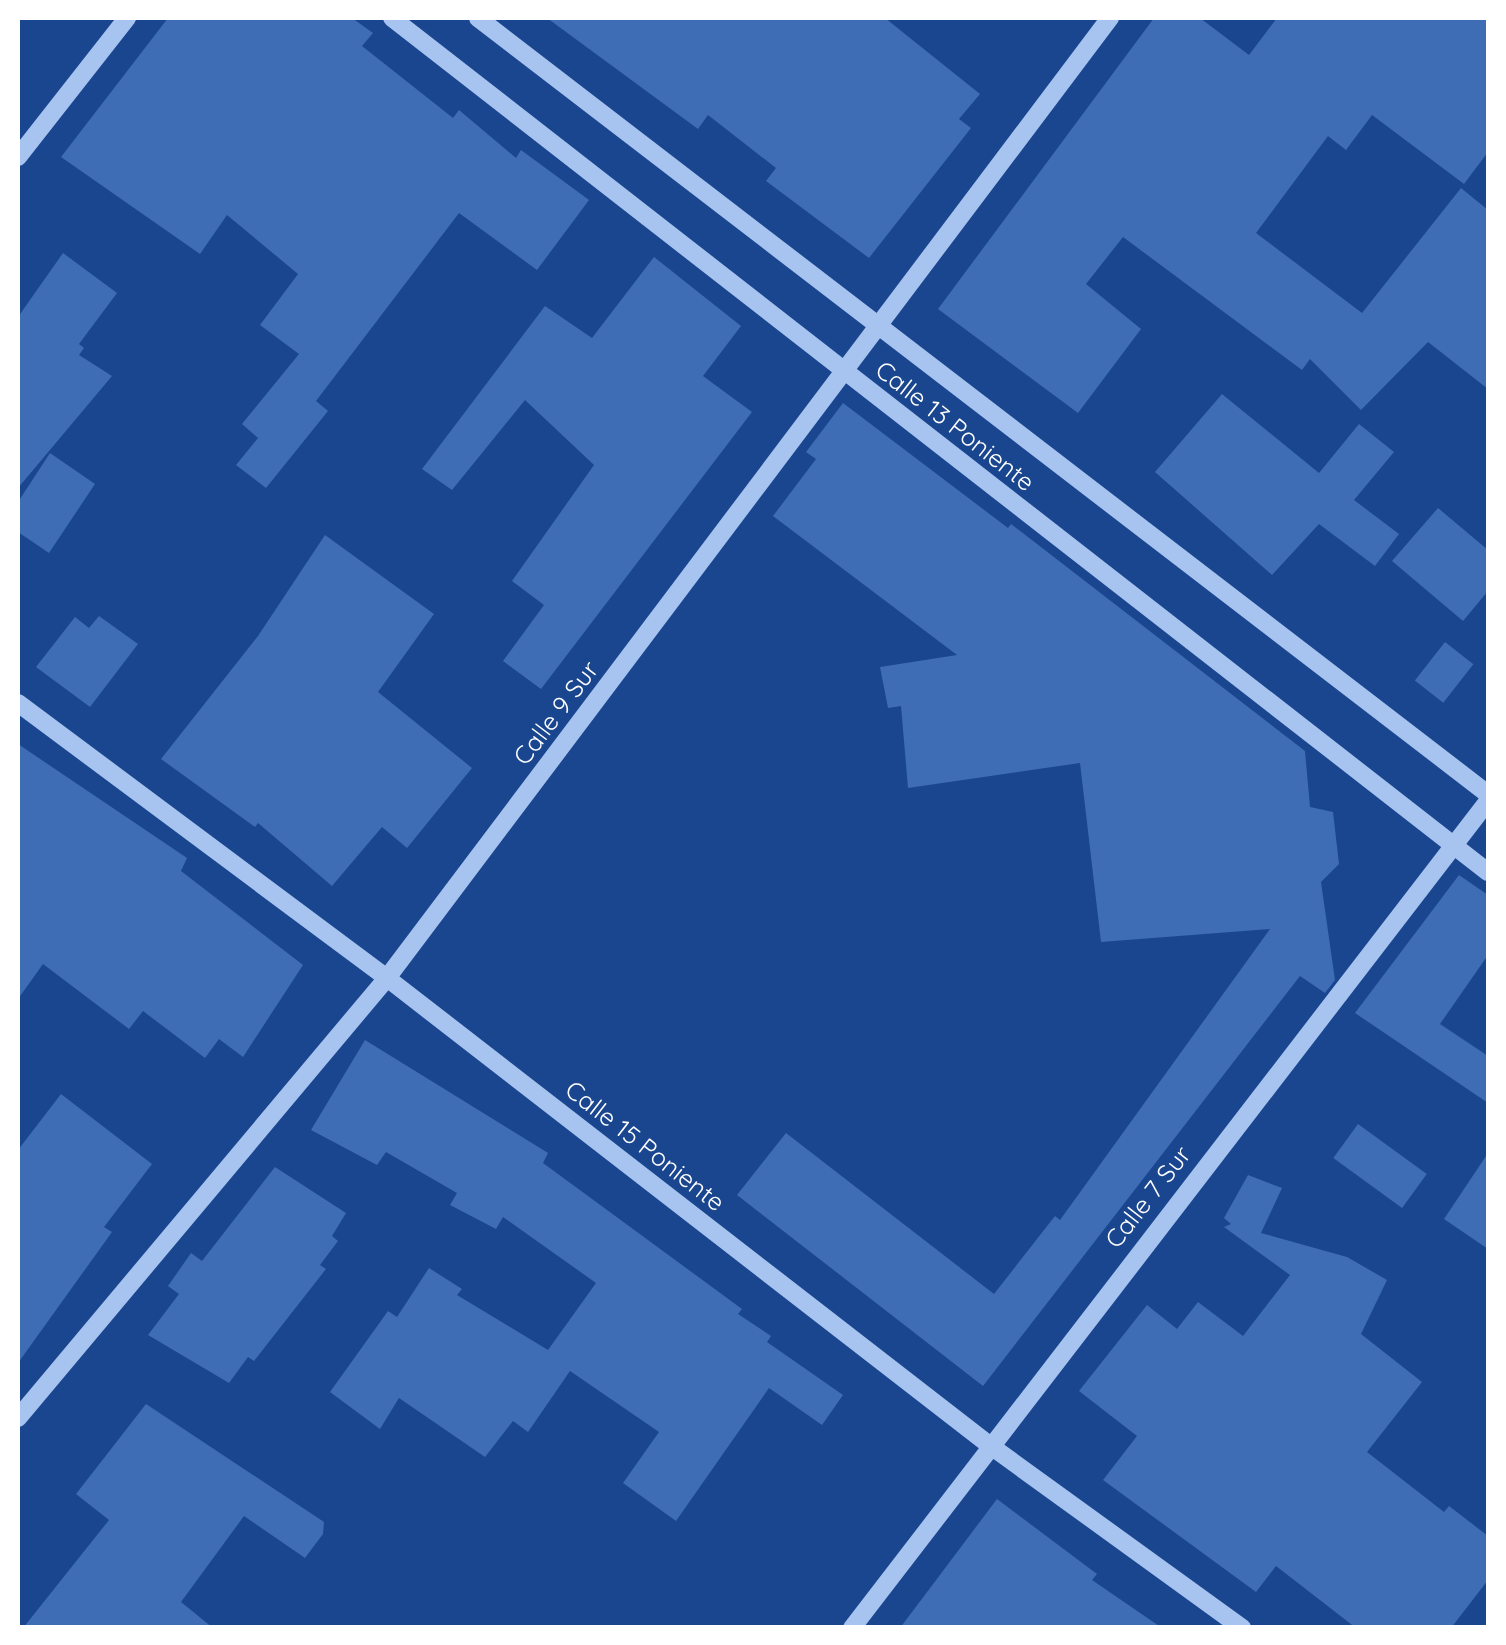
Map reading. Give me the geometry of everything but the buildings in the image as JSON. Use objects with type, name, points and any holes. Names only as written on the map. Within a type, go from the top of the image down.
[{"type":"street","points":[[18,157],[127,18]]},
{"type":"street","name":"Calle 13 Poniente","points":[[392,18],[1488,872]]},
{"type":"street","name":"Calle 13 Poniente","points":[[478,18],[880,323],[1488,797]]},
{"type":"street","name":"Calle 9 Sur","points":[[18,1418],[387,978],[1110,18]]},
{"type":"street","name":"Calle 15 Poniente","points":[[18,703],[387,978],[988,1444],[1242,1628]]},
{"type":"street","name":"Calle 7 Sur","points":[[852,1628],[988,1444],[1488,797]]}]
